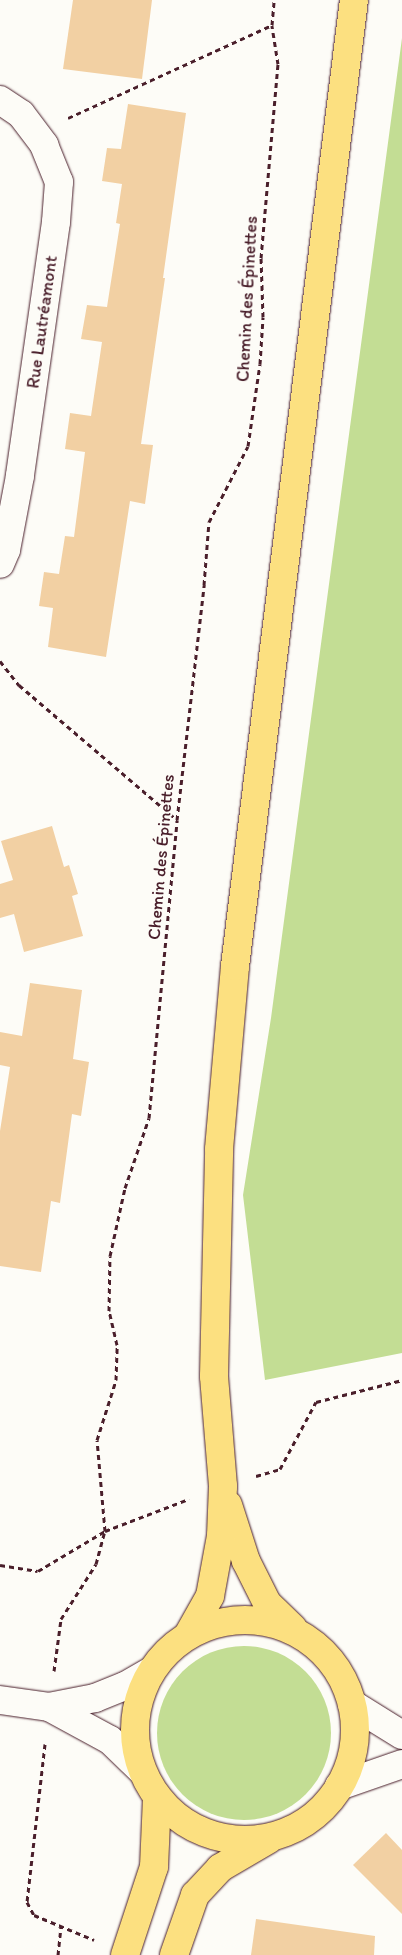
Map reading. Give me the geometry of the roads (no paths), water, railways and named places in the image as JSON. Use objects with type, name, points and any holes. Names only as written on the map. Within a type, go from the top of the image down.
[{"type":"main road","points":[[188,1635],[210,1596],[221,1536],[223,1486],[214,1376],[218,1148],[234,975],[354,0]]},
{"type":"main road","points":[[174,1955],[196,1895],[220,1868],[278,1835],[302,1824],[323,1807],[340,1786],[350,1760],[355,1732],[352,1704],[341,1676],[322,1651],[297,1632],[267,1603],[246,1560],[223,1486]]},
{"type":"main road","points":[[278,1835],[245,1840],[212,1835],[181,1820],[157,1797],[142,1771],[134,1737],[138,1703],[151,1671],[167,1650],[188,1635],[223,1621],[261,1620],[297,1632]]},
{"type":"main road","points":[[125,1954],[154,1867],[157,1797]]},
{"type":"street","name":"Rue Lautréamont","points":[[0,100],[20,114],[44,145],[59,182],[56,222],[20,476],[6,550],[0,564]]},
{"type":"street","points":[[0,1700],[50,1707],[95,1698],[125,1686],[151,1671]]},
{"type":"street","points":[[352,1704],[402,1735]]},
{"type":"street","points":[[50,1707],[110,1740],[142,1771]]},
{"type":"street","points":[[340,1786],[391,1766],[402,1764]]}]
